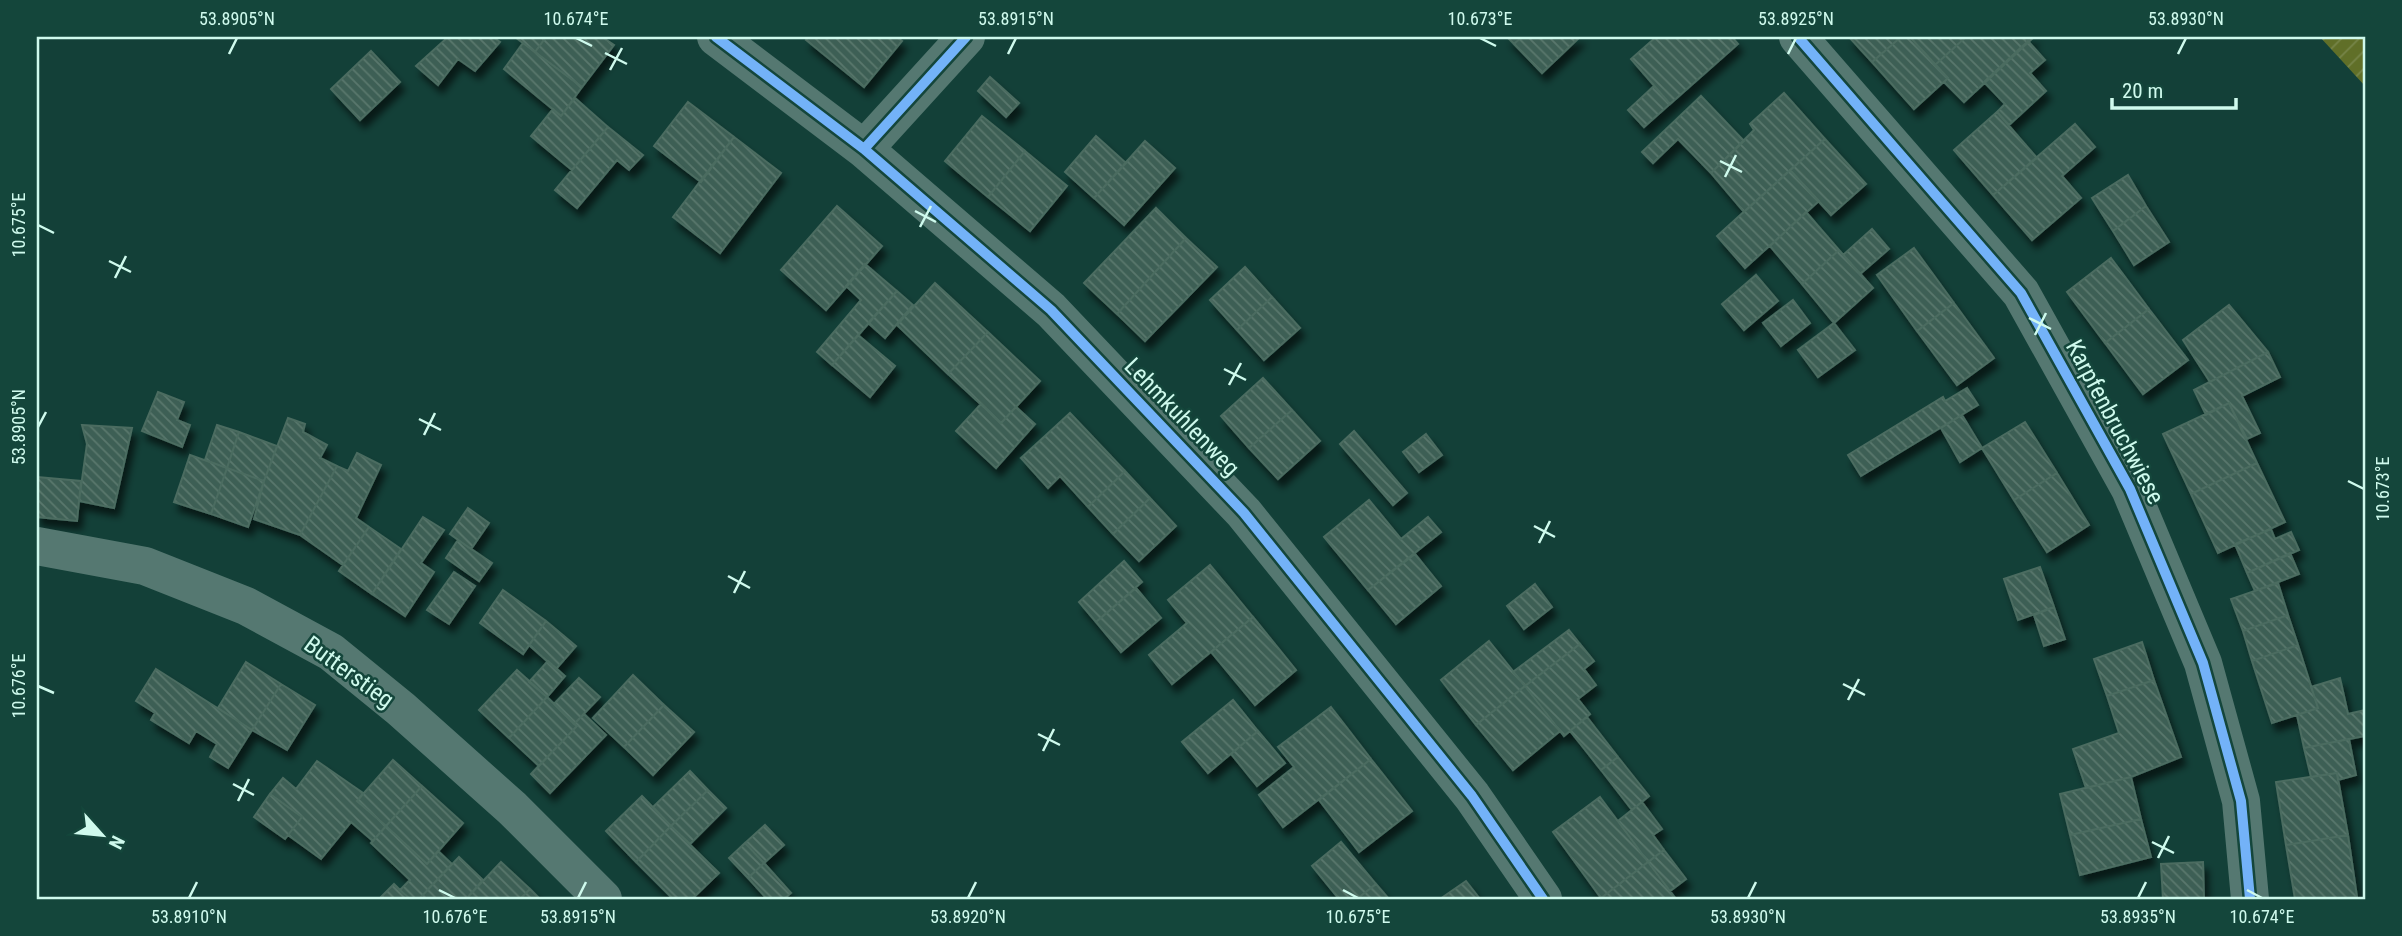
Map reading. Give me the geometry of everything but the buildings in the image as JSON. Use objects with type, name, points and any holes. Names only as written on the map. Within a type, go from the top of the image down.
[{"type":"street","name":"Lehmkuhlenweg","points":[[716,37],[864,149],[1051,310],[1244,513],[1472,796],[1543,899]]},
{"type":"street","points":[[864,149],[966,37]]},
{"type":"street","name":"Karpfenbruchwiese","points":[[1798,37],[2021,293],[2130,489],[2203,663],[2241,801],[2250,899]]},
{"type":"street","name":"Butterstieg","points":[[37,546],[145,566],[246,606],[331,652],[401,709],[512,807],[603,899]]},
{"type":"green space","points":[[2320,37],[2365,37],[2365,86]]},
{"type":"cycle path","points":[[716,37],[864,149],[1051,310],[1244,513],[1472,796],[1543,899]]},
{"type":"cycle path","points":[[864,149],[966,37]]},
{"type":"cycle path","points":[[1798,37],[2021,293],[2130,489],[2203,663],[2241,801],[2250,899]]}]
